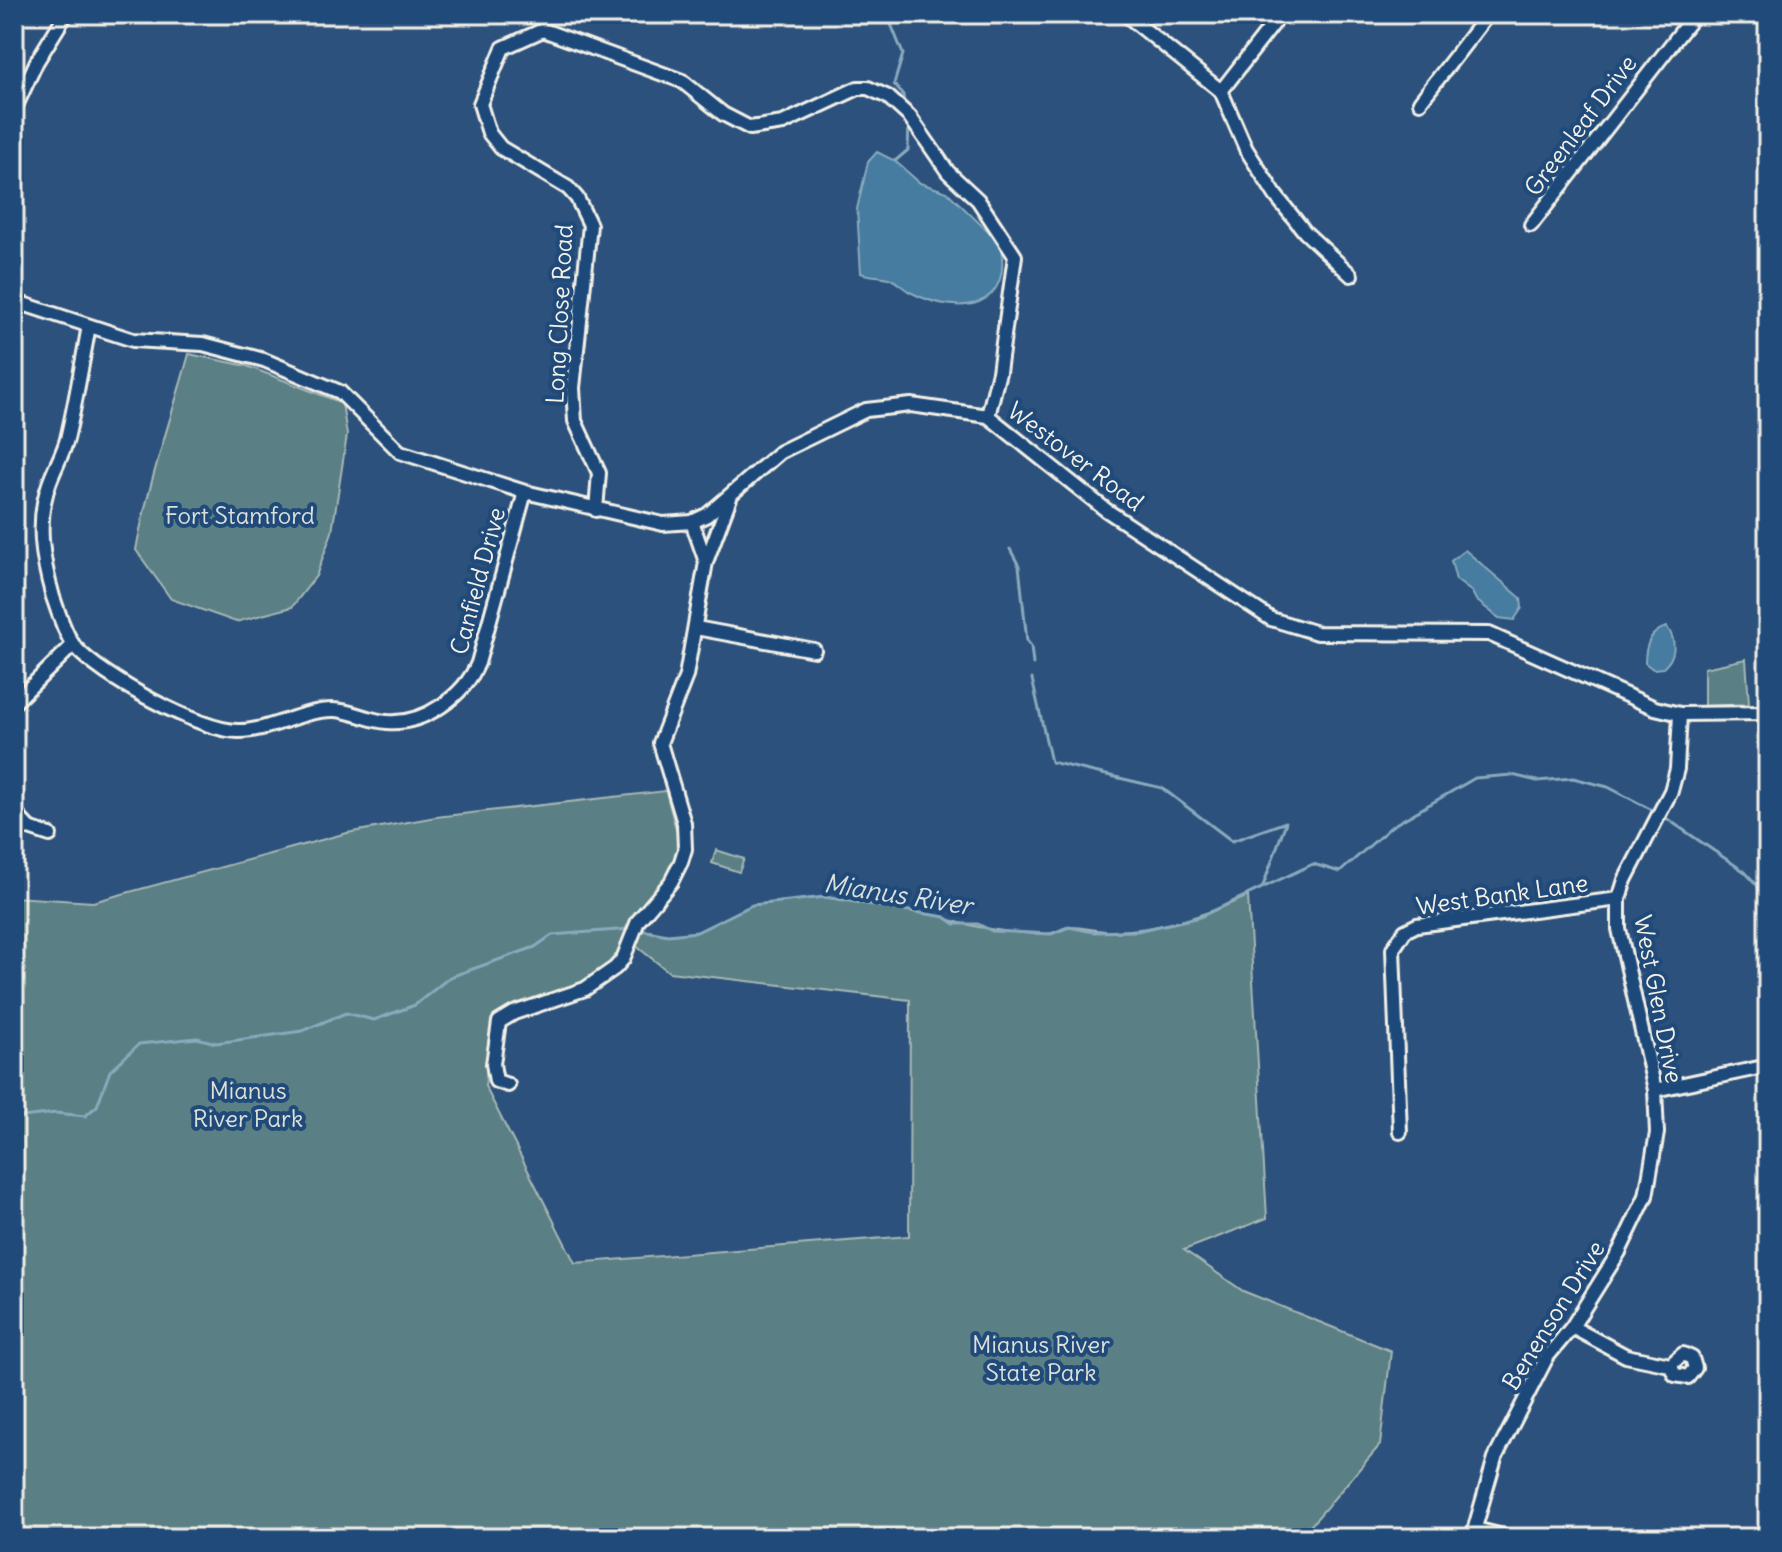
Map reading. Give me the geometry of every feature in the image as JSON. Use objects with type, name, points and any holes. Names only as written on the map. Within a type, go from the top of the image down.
[{"type":"street","points":[[14,110],[37,61],[66,14]]},
{"type":"street","points":[[1125,14],[1221,91],[1246,149],[1276,196],[1305,232],[1351,275]]},
{"type":"street","points":[[1221,91],[1281,14]]},
{"type":"street","points":[[1420,102],[1488,14]]},
{"type":"street","name":"Greenleaf Drive","points":[[1531,225],[1695,14]]},
{"type":"street","name":"Long Close Road","points":[[596,510],[599,473],[575,421],[573,388],[589,220],[568,188],[501,148],[489,133],[480,104],[503,48],[543,30],[682,81],[723,114],[750,128],[783,123],[858,88],[868,88],[900,106],[948,172],[978,200],[1015,256],[999,372],[988,416]]},
{"type":"street","points":[[14,301],[133,340],[230,349],[314,378],[348,399],[400,452],[525,492],[596,510],[663,524],[692,522],[706,562]]},
{"type":"street","points":[[14,703],[73,645],[54,598],[40,525],[49,483],[66,443],[89,326]]},
{"type":"street","name":"Westover Road","points":[[692,522],[730,498],[780,452],[866,410],[911,405],[988,416],[1106,510],[1271,619],[1317,633],[1489,634],[1655,708],[1680,714],[1768,713]]},
{"type":"street","name":"Canfield Drive","points":[[73,645],[118,679],[214,729],[244,731],[335,710],[388,722],[418,716],[438,708],[473,675],[525,492]]},
{"type":"street","points":[[508,1085],[496,1081],[492,1071],[499,1022],[514,1013],[559,1000],[596,983],[623,959],[637,926],[671,882],[685,849],[684,823],[660,743],[686,676],[706,562],[730,498]]},
{"type":"street","points":[[696,628],[814,650]]},
{"type":"street","name":"West Glen Drive","points":[[1654,1160],[1655,1090],[1619,929],[1619,899],[1625,880],[1666,804],[1677,769],[1680,714]]},
{"type":"street","points":[[14,812],[29,828],[50,835]]},
{"type":"street","name":"West Bank Lane","points":[[1400,1132],[1393,949],[1405,931],[1417,925],[1619,899]]},
{"type":"street","points":[[1655,1090],[1768,1066]]},
{"type":"street","name":"Benenson Drive","points":[[1474,1534],[1495,1458],[1547,1357],[1572,1327],[1635,1223],[1646,1196],[1654,1160]]},
{"type":"street","points":[[1572,1327],[1626,1356],[1670,1365]]},
{"type":"street","points":[[1474,1534],[1511,1538]]},
{"type":"green space","name":"Fort Stamford","points":[[189,354],[247,366],[342,403],[347,435],[332,532],[316,576],[292,607],[236,622],[171,599],[136,550],[153,476]]},
{"type":"green space","points":[[1746,659],[1749,704],[1704,706],[1704,668]]},
{"type":"green space","points":[[666,791],[676,827],[678,860],[642,908],[632,929],[668,935],[697,932],[752,905],[825,897],[945,917],[980,927],[1043,934],[1069,927],[1112,931],[1165,925],[1199,916],[1248,896],[1267,1218],[1184,1250],[1243,1291],[1391,1351],[1380,1445],[1300,1538],[14,1538],[14,897],[93,902],[347,833],[436,817]],"holes":[[[631,942],[669,972],[910,1000],[909,1236],[575,1263],[485,1086],[493,1024],[595,981]]]},
{"type":"green space","points":[[716,850],[744,859],[739,872],[712,863]]},
{"type":"water","points":[[877,152],[895,161],[920,183],[947,192],[1000,243],[1002,265],[999,282],[991,294],[979,302],[948,305],[912,293],[891,279],[861,273],[857,209],[868,162]]},
{"type":"water","points":[[1465,550],[1521,598],[1522,608],[1514,620],[1499,618],[1456,580],[1451,561]]},
{"type":"water","points":[[1667,627],[1672,638],[1673,654],[1663,668],[1653,669],[1645,663],[1647,646],[1656,632]]},
{"type":"waterway","points":[[887,14],[903,54],[894,84],[903,95],[904,104]]},
{"type":"waterway","points":[[895,161],[908,150],[909,124]]},
{"type":"waterway","points":[[1010,549],[1019,566],[1027,641],[1031,646],[1033,664]]},
{"type":"waterway","points":[[1032,679],[1051,762],[1162,788],[1232,841],[1286,822],[1263,886]]},
{"type":"waterway","name":"Mianus River","points":[[637,929],[668,935],[697,932],[752,905],[825,897],[945,917],[955,924],[978,924],[992,931],[1051,934],[1069,927],[1093,932],[1137,931],[1200,917],[1313,864],[1340,872],[1392,826],[1475,778],[1512,775],[1537,781],[1573,778],[1608,787],[1656,812]]},
{"type":"waterway","name":"Mianus River","points":[[1663,816],[1745,872],[1768,897]]},
{"type":"waterway","name":"Mianus River","points":[[14,1118],[56,1113],[85,1116],[97,1106],[110,1071],[139,1044],[197,1038],[216,1043],[302,1031],[346,1013],[374,1020],[415,1005],[450,977],[535,947],[552,935],[630,929]]},
{"type":"park label","name":"Mianus River Park","points":[[248,1104]]},
{"type":"park label","name":"Mianus River State Park","points":[[1041,1358]]}]
